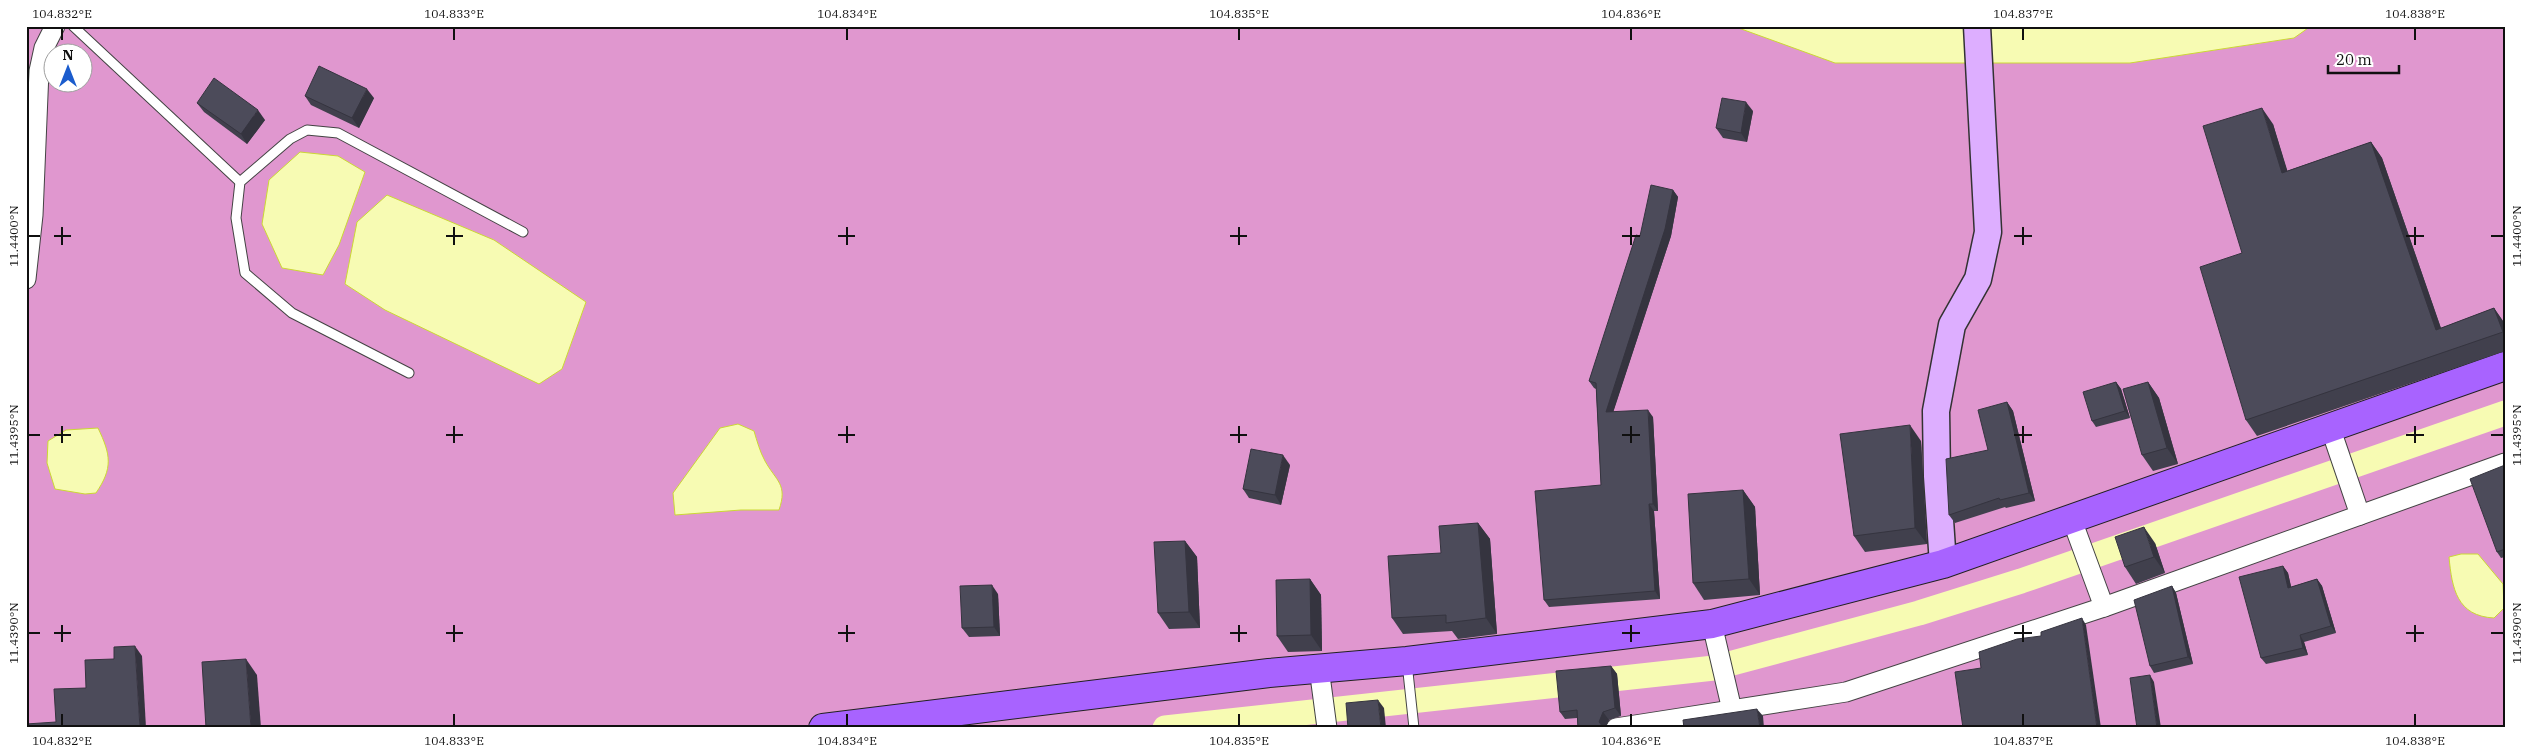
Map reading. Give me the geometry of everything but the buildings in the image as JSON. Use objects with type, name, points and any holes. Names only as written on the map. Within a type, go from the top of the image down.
[{"type":"main road","points":[[823,728],[1320,668],[1406,661],[1712,624],[2076,531],[2330,427],[2505,366]]},
{"type":"street","points":[[26,279],[33,215],[39,71],[44,48],[55,26]]},
{"type":"street","points":[[1943,564],[1937,476],[1936,411],[1952,324],[1978,279],[1988,232],[1977,26]]},
{"type":"street","points":[[2330,427],[2360,515]]},
{"type":"street","points":[[1616,728],[1846,692],[2104,607],[2505,463]]},
{"type":"street","points":[[2076,531],[2104,607]]},
{"type":"street","points":[[1712,624],[1732,710]]},
{"type":"street","points":[[1320,668],[1327,728]]},
{"type":"lane","points":[[73,26],[240,182]]},
{"type":"lane","points":[[409,373],[292,313],[246,273],[236,218],[240,182],[290,138],[307,130],[338,132],[523,232]]},
{"type":"lane","points":[[1406,661],[1414,728]]},
{"type":"shaded area","points":[[26,26],[2505,26],[2505,728],[26,728]]},
{"type":"shaded area","points":[[1733,26],[2311,26],[2294,38],[2130,63],[1835,63]]},
{"type":"shaded area","points":[[300,152],[338,156],[365,172],[339,245],[323,275],[282,268],[262,224],[269,180]]},
{"type":"shaded area","points":[[387,195],[494,240],[586,302],[562,369],[539,384],[385,310],[345,284],[357,222]]},
{"type":"shaded area","points":[[738,424],[754,431],[763,458],[779,483],[782,494],[779,510],[741,510],[675,515],[673,493],[720,428]]},
{"type":"shaded area","points":[[98,428],[108,454],[108,469],[96,493],[85,494],[55,489],[47,463],[48,441],[66,430]]},
{"type":"shaded area","points":[[2461,554],[2478,554],[2503,584],[2504,608],[2494,618],[2472,612],[2459,599],[2452,580],[2449,557]]},
{"type":"waterway","points":[[1165,728],[1714,668],[1919,613],[2021,581],[2505,413]]}]
